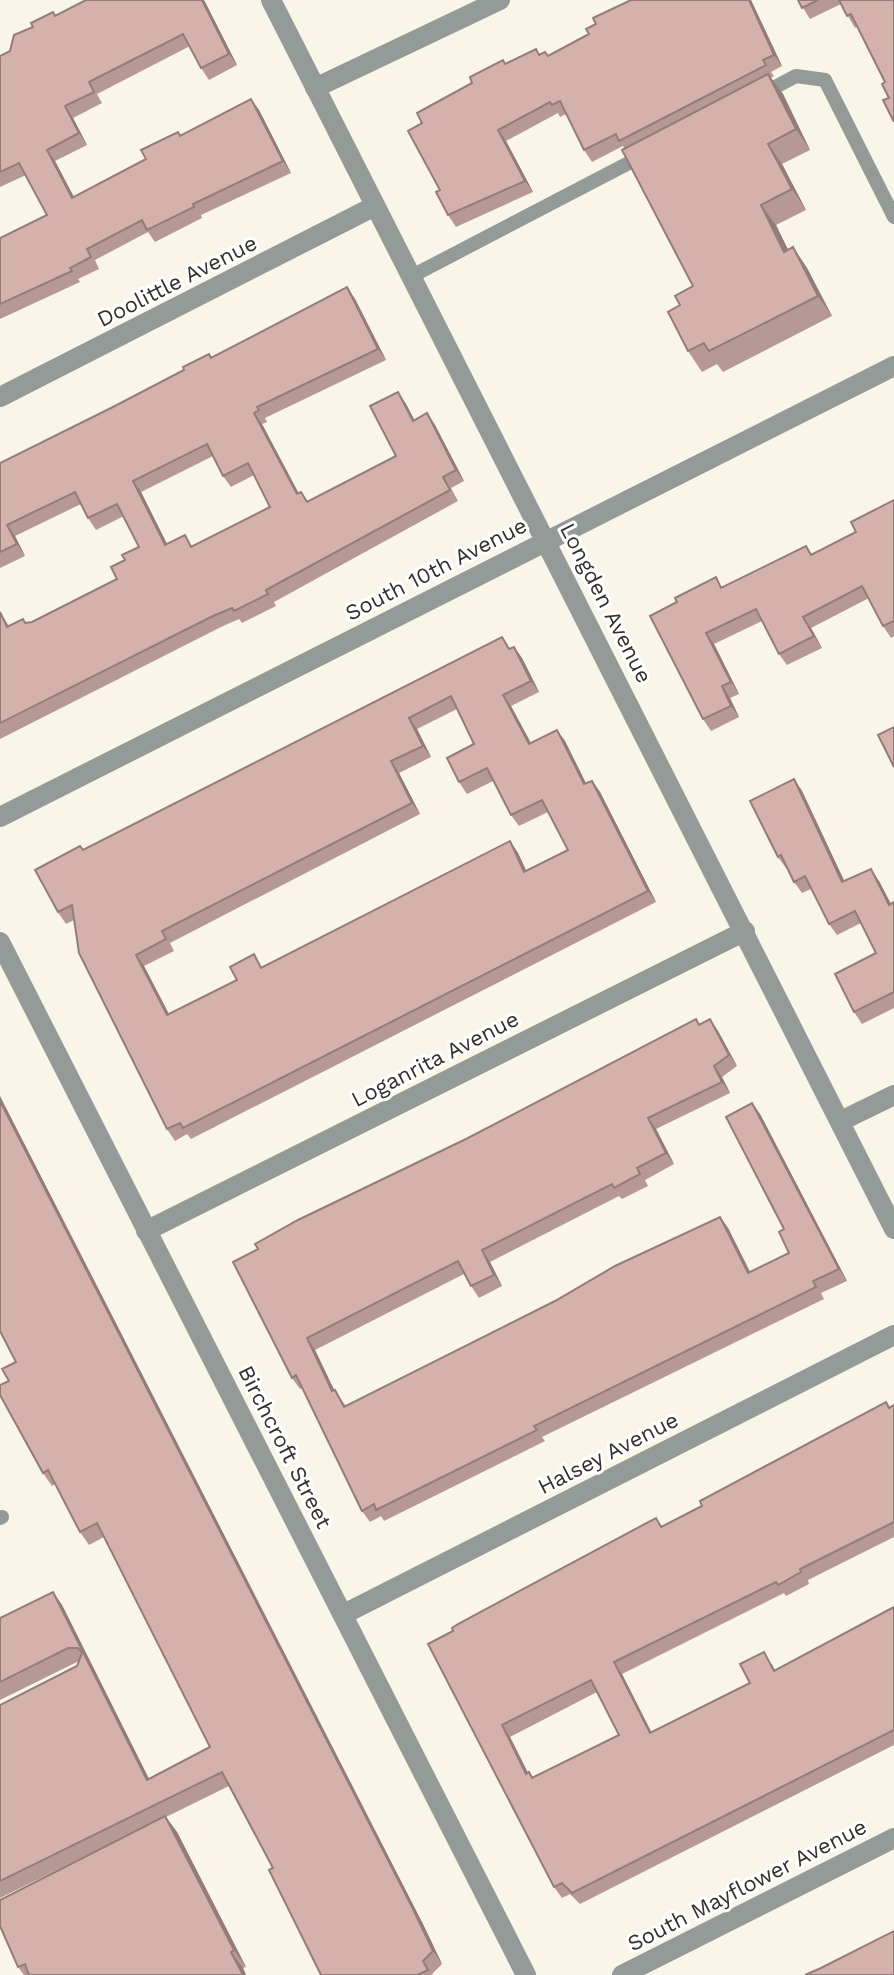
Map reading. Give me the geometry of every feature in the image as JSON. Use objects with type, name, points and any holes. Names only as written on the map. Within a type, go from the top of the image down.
[{"type":"street","name":"Longden Avenue","points":[[271,0],[894,1229]]},
{"type":"street","points":[[315,88],[500,0]]},
{"type":"street","name":"Doolittle Avenue","points":[[0,397],[375,206]]},
{"type":"street","name":"South 10th Avenue","points":[[0,817],[894,366]]},
{"type":"street","name":"Loganrita Avenue","points":[[146,1231],[745,931]]},
{"type":"street","name":"Birchcroft Street","points":[[0,942],[526,1975]]},
{"type":"street","points":[[841,1121],[894,1095]]},
{"type":"street","name":"Halsey Avenue","points":[[344,1614],[894,1335]]},
{"type":"street","name":"South Mayflower Avenue","points":[[622,1975],[894,1838]]},
{"type":"lane","points":[[740,105],[796,76],[825,80],[894,217]]},
{"type":"lane","points":[[412,276],[655,149]]},
{"type":"building","points":[[86,0],[202,0],[229,54],[201,68],[183,34],[89,82],[94,92],[65,106],[79,133],[47,150],[72,198],[146,159],[141,150],[178,132],[180,136],[251,99],[283,161],[147,230],[142,220],[87,249],[91,257],[70,268],[72,271],[0,304],[0,238],[47,215],[19,163],[0,172],[0,56],[10,51],[14,35],[33,27],[31,23],[53,12],[55,16]]},
{"type":"building","points":[[631,0],[749,0],[774,55],[763,60],[766,65],[619,141],[616,134],[584,150],[560,101],[552,105],[550,102],[498,130],[525,181],[448,215],[436,192],[440,190],[408,131],[422,123],[417,113],[472,83],[470,77],[503,60],[505,64],[536,49],[539,55],[545,52],[548,56],[589,34],[586,29],[596,24],[593,18]]},
{"type":"building","points":[[798,0],[818,0],[802,8]]},
{"type":"building","points":[[839,0],[894,0],[894,122],[883,100],[889,98],[882,84],[885,82],[851,14],[847,16]]},
{"type":"building","points":[[768,74],[796,129],[768,144],[792,189],[761,205],[784,252],[793,247],[818,296],[709,351],[704,343],[688,351],[668,312],[680,305],[675,296],[693,286],[622,150]]},
{"type":"building","points":[[347,287],[378,349],[257,407],[259,410],[254,413],[297,494],[301,492],[307,502],[396,456],[370,406],[398,392],[413,421],[427,413],[456,470],[443,477],[450,490],[266,590],[268,594],[234,611],[232,608],[213,616],[0,723],[0,612],[7,627],[23,619],[25,623],[32,622],[117,579],[111,567],[125,560],[122,555],[139,547],[117,504],[88,518],[75,492],[7,525],[17,544],[0,552],[0,463],[184,370],[183,367],[209,354],[211,358]],"holes":[[[207,444],[223,476],[248,463],[270,507],[191,547],[185,535],[165,545],[133,481]]]},
{"type":"building","points":[[894,500],[894,621],[883,626],[862,586],[803,617],[814,636],[779,654],[756,609],[706,633],[731,682],[722,686],[731,706],[703,719],[650,616],[677,602],[675,598],[716,577],[721,588],[806,546],[811,555],[856,532],[851,522]]},
{"type":"building","points":[[502,637],[509,649],[514,647],[531,681],[503,695],[529,744],[557,730],[584,784],[592,781],[648,891],[183,1128],[180,1123],[167,1129],[79,953],[72,905],[58,912],[35,870],[80,846],[83,850]],"holes":[[[451,696],[474,744],[447,758],[459,782],[487,768],[511,815],[542,800],[568,850],[524,872],[510,841],[261,968],[254,954],[230,967],[237,980],[167,1015],[136,955],[166,939],[162,931],[412,803],[391,761],[423,746],[409,718]]]},
{"type":"building","points":[[894,727],[894,767],[878,735]]},
{"type":"building","points":[[794,779],[842,882],[871,869],[889,905],[894,902],[894,992],[854,1012],[835,974],[876,953],[855,911],[829,924],[805,876],[794,882],[750,801]]},
{"type":"building","points":[[696,1019],[699,1025],[710,1019],[729,1055],[714,1066],[722,1082],[648,1118],[666,1153],[637,1168],[640,1174],[614,1188],[612,1184],[482,1250],[494,1275],[471,1286],[458,1261],[307,1338],[332,1391],[335,1390],[344,1407],[555,1301],[615,1266],[720,1217],[748,1273],[789,1253],[779,1232],[784,1229],[726,1117],[752,1103],[839,1269],[813,1281],[816,1287],[534,1426],[537,1430],[376,1510],[374,1504],[362,1511],[296,1375],[292,1378],[233,1262],[258,1249],[255,1244],[298,1220],[466,1139]]},
{"type":"building","points":[[0,1101],[413,1909],[433,1951],[423,1961],[428,1970],[417,1975],[321,1975],[269,1870],[273,1868],[222,1772],[0,1881],[0,1705],[77,1666],[82,1653],[78,1648],[68,1648],[0,1682],[0,1618],[53,1592],[147,1780],[210,1747],[97,1523],[80,1532],[48,1470],[43,1473],[0,1395],[0,1385],[9,1381],[2,1369],[16,1362],[0,1331]]},
{"type":"building","points":[[886,1402],[889,1408],[894,1405],[894,1522],[800,1569],[801,1572],[778,1585],[776,1582],[614,1662],[650,1733],[750,1683],[740,1664],[764,1652],[774,1671],[894,1607],[894,1730],[572,1893],[562,1883],[554,1887],[428,1644],[453,1631],[452,1628],[458,1624],[656,1518],[661,1527],[702,1506],[700,1501]],"holes":[[[591,1680],[619,1735],[532,1778],[529,1772],[526,1774],[502,1725]]]},
{"type":"building","points":[[165,1816],[234,1950],[231,1952],[243,1975],[29,1975],[25,1964],[18,1967],[0,1926],[0,1900]]},
{"type":"building","points":[[894,1931],[894,1975],[805,1975],[821,1968]]}]
